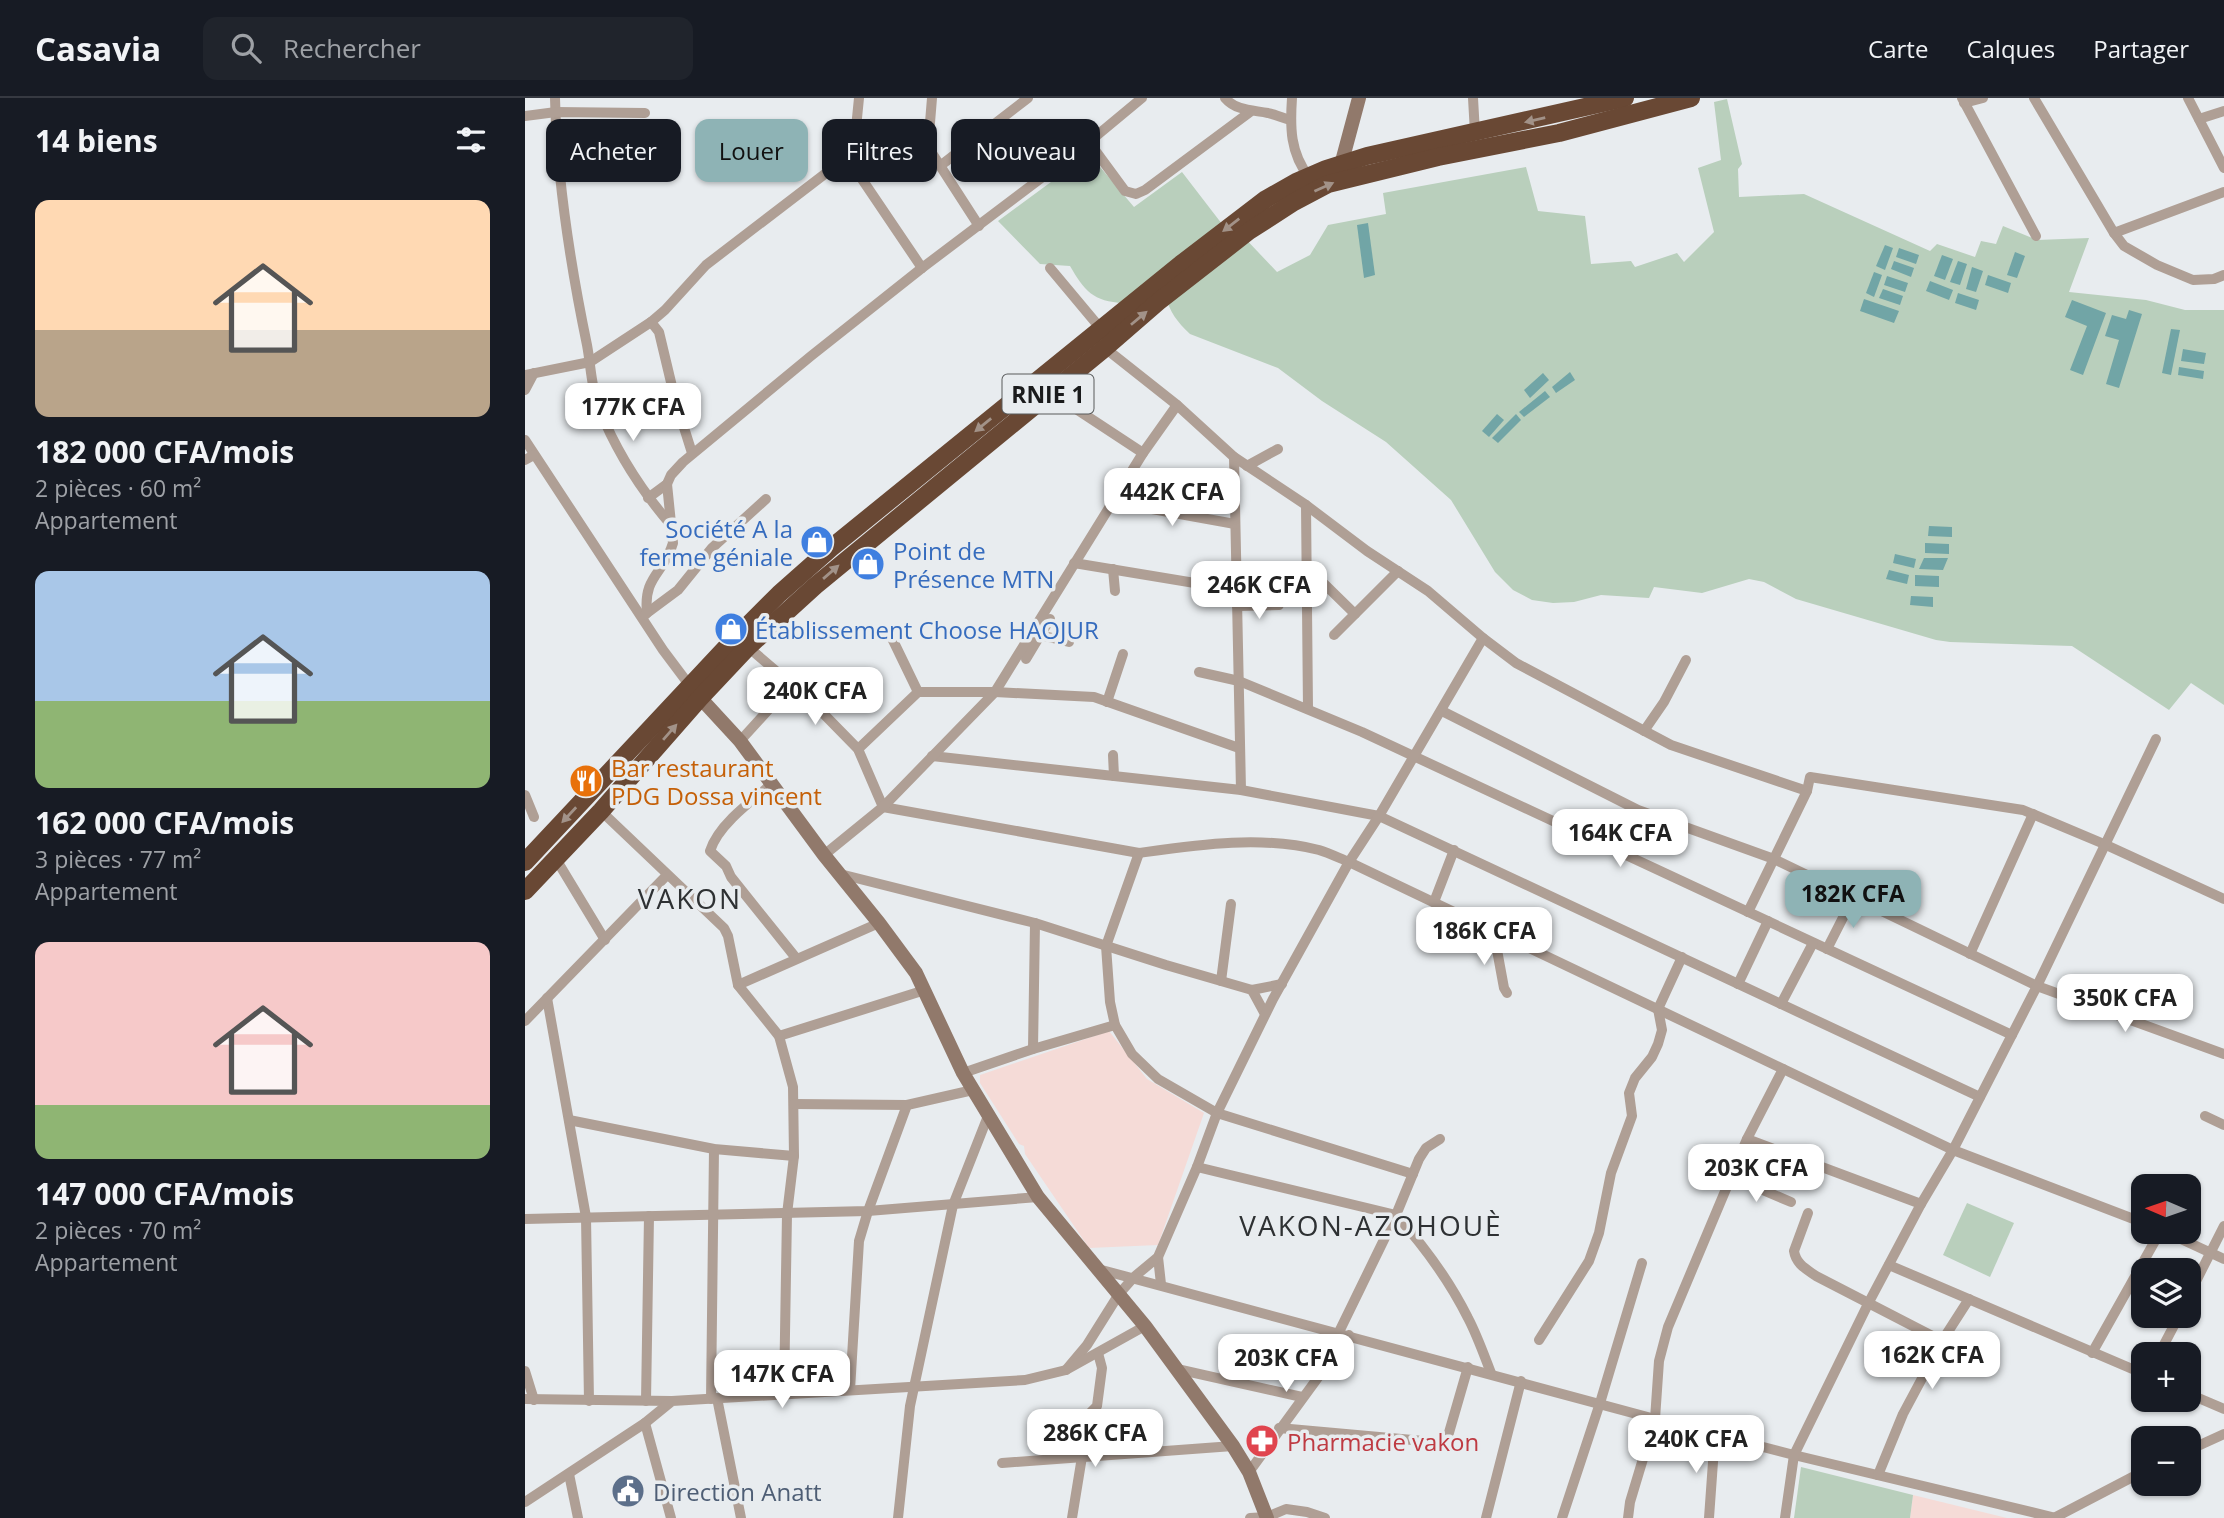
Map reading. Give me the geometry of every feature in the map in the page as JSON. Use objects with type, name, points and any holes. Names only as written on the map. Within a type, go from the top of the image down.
[{"type":"highway","name":"RNIE 1","points":[[525,891],[601,811],[749,624],[822,555],[1181,264],[1266,199],[1309,177],[1367,156],[1475,133],[1571,104],[1625,98]]},
{"type":"highway","name":"RNIE 1","points":[[525,862],[695,692],[833,570],[1158,302],[1249,231],[1328,184],[1438,157],[1559,133],[1691,98]]},
{"type":"main road","points":[[1341,165],[1359,98]]},
{"type":"main road","points":[[695,692],[740,741],[824,855],[916,972],[963,1073],[1038,1197],[1145,1326],[1233,1446],[1248,1472],[1267,1517]]},
{"type":"street","points":[[555,98],[564,225],[593,389],[599,408],[627,464],[648,498],[671,525]]},
{"type":"street","points":[[857,119],[859,98]]},
{"type":"street","points":[[930,119],[932,98]]},
{"type":"street","points":[[940,166],[1028,98]]},
{"type":"street","points":[[1100,133],[1141,98]]},
{"type":"street","points":[[1225,98],[1250,112],[1269,113],[1290,120]]},
{"type":"street","points":[[1292,98],[1290,120],[1295,155],[1309,177]]},
{"type":"street","points":[[1473,98],[1475,133]]},
{"type":"street","points":[[1983,98],[1963,100],[2036,236]]},
{"type":"street","points":[[2034,98],[2124,246],[2157,265],[2193,280],[2214,279],[2224,275]]},
{"type":"street","points":[[2188,98],[2224,169]]},
{"type":"street","points":[[2199,119],[2224,111]]},
{"type":"street","points":[[525,116],[556,112],[645,113]]},
{"type":"street","points":[[1100,157],[1125,191],[1136,194],[1250,112]]},
{"type":"street","points":[[937,162],[979,226]]},
{"type":"street","points":[[525,390],[529,374],[590,362],[651,323],[706,265],[822,176]]},
{"type":"street","points":[[864,182],[922,268]]},
{"type":"street","points":[[645,615],[647,591],[673,543],[667,484],[671,475],[692,453],[922,268],[1037,182]]},
{"type":"street","points":[[2114,233],[2224,192]]},
{"type":"street","points":[[1051,268],[1101,329]]},
{"type":"street","points":[[651,323],[659,332],[675,399],[692,453]]},
{"type":"street","points":[[1105,348],[1177,405],[1234,457],[1428,591],[1516,663],[1671,745],[1807,790]]},
{"type":"street","points":[[1064,401],[1143,453]]},
{"type":"street","points":[[1026,659],[1036,634],[1074,563],[1143,453],[1177,405]]},
{"type":"street","points":[[525,440],[530,458],[645,615],[695,692]]},
{"type":"street","points":[[1247,466],[1278,449]]},
{"type":"street","points":[[1234,457],[1238,748],[1241,790]]},
{"type":"street","points":[[648,498],[667,484]]},
{"type":"street","points":[[645,615],[678,590],[712,548],[766,499]]},
{"type":"street","points":[[1114,502],[1235,524]]},
{"type":"street","points":[[1306,505],[1308,709]]},
{"type":"street","points":[[1074,563],[1237,590]]},
{"type":"street","points":[[1307,566],[1355,614]]},
{"type":"street","points":[[1113,569],[1115,591]]},
{"type":"street","points":[[1334,635],[1398,571]]},
{"type":"street","points":[[1237,606],[1279,605]]},
{"type":"street","points":[[824,855],[883,807],[995,692],[1036,634],[1050,619]]},
{"type":"street","points":[[888,630],[918,692]]},
{"type":"street","points":[[1036,634],[1069,642]]},
{"type":"street","points":[[1066,1370],[1093,1337],[1118,1294],[1158,1256],[1197,1167],[1217,1113],[1265,1014],[1349,862],[1442,711],[1483,638]]},
{"type":"street","points":[[748,647],[810,700],[858,749],[883,807]]},
{"type":"street","points":[[1107,702],[1123,654]]},
{"type":"street","points":[[1644,731],[1664,702],[1686,660]]},
{"type":"street","points":[[1199,672],[1238,681],[1415,756],[2012,1035]]},
{"type":"street","points":[[740,741],[791,685]]},
{"type":"street","points":[[858,749],[918,692],[995,692],[1094,697],[1238,748]]},
{"type":"street","points":[[1442,711],[1638,810],[1774,859],[2037,986],[2224,1054]]},
{"type":"street","points":[[1785,1518],[1794,1455],[1869,1302],[1953,1150],[2037,986],[2156,739]]},
{"type":"street","points":[[1113,755],[1114,776]]},
{"type":"street","points":[[932,756],[1241,790],[1379,816],[1980,1097]]},
{"type":"street","points":[[1748,912],[1807,790],[1810,777],[2023,810],[2224,900]]},
{"type":"street","points":[[772,784],[735,816],[710,851],[726,866],[731,877],[796,958]]},
{"type":"street","points":[[525,796],[534,817]]},
{"type":"street","points":[[883,807],[1139,853],[1243,843],[1320,850],[1953,1150],[2131,1218]]},
{"type":"street","points":[[601,811],[724,928],[738,985],[779,1035],[793,1087],[794,1104],[794,1156],[787,1214],[783,1394]]},
{"type":"street","points":[[1971,954],[2033,814]]},
{"type":"street","points":[[1434,902],[1454,850]]},
{"type":"street","points":[[1139,853],[1106,946],[1110,1002],[1115,1025],[1132,1054],[1158,1079],[1217,1113],[1413,1174]]},
{"type":"street","points":[[556,859],[604,940]]},
{"type":"street","points":[[839,874],[1035,923],[1252,990],[1282,984]]},
{"type":"street","points":[[525,1021],[667,875]]},
{"type":"street","points":[[1827,949],[1853,898]]},
{"type":"street","points":[[1221,981],[1231,904]]},
{"type":"street","points":[[1738,984],[1767,921]]},
{"type":"street","points":[[738,985],[880,923]]},
{"type":"street","points":[[1033,1049],[1035,923]]},
{"type":"street","points":[[1485,926],[1497,950],[1507,993]]},
{"type":"street","points":[[1781,1004],[1813,943]]},
{"type":"street","points":[[1539,1340],[1589,1261],[1599,1233],[1611,1173],[1632,1116],[1629,1093],[1635,1079],[1652,1057],[1662,1030],[1658,1009],[1682,957]]},
{"type":"street","points":[[779,1035],[925,990]]},
{"type":"street","points":[[1252,990],[1265,1014]]},
{"type":"street","points":[[547,998],[586,1217],[589,1401]]},
{"type":"street","points":[[963,1073],[1115,1025]]},
{"type":"street","points":[[1627,1518],[1655,1419],[1659,1361],[1668,1327],[1747,1139],[1783,1069]]},
{"type":"street","points":[[794,1104],[907,1105],[973,1090]]},
{"type":"street","points":[[850,1390],[859,1241],[907,1105]]},
{"type":"street","points":[[898,1518],[910,1406],[953,1205],[988,1116]]},
{"type":"street","points":[[2205,1116],[2224,1125]]},
{"type":"street","points":[[569,1120],[714,1149],[794,1156]]},
{"type":"street","points":[[1248,1472],[1344,1334],[1413,1174],[1426,1149],[1440,1139]]},
{"type":"street","points":[[1747,1139],[1921,1204]]},
{"type":"street","points":[[714,1149],[714,1399],[741,1518]]},
{"type":"street","points":[[1197,1167],[1396,1215],[1438,1267],[1468,1318],[1491,1373]]},
{"type":"street","points":[[1732,1177],[1791,1202]]},
{"type":"street","points":[[525,1219],[868,1211],[1038,1197]]},
{"type":"street","points":[[1808,1213],[1794,1251],[1801,1266],[1942,1341]]},
{"type":"street","points":[[646,1401],[649,1216]]},
{"type":"street","points":[[2201,1272],[2224,1226]]},
{"type":"street","points":[[2092,1353],[2153,1244]]},
{"type":"street","points":[[2193,1244],[2224,1259]]},
{"type":"street","points":[[1158,1256],[1161,1284]]},
{"type":"street","points":[[1562,1518],[1642,1263]]},
{"type":"street","points":[[1889,1265],[2131,1369]]},
{"type":"street","points":[[1098,1269],[1655,1419],[2054,1518],[2131,1478]]},
{"type":"street","points":[[1878,1475],[1903,1413],[1942,1341],[1969,1299]]},
{"type":"street","points":[[525,1371],[530,1400],[672,1401],[1024,1380],[1066,1370],[1145,1326]]},
{"type":"street","points":[[1072,1518],[1089,1414],[1097,1406],[1102,1368],[1098,1353]]},
{"type":"street","points":[[1279,1428],[1446,1443],[1468,1367]]},
{"type":"street","points":[[1177,1369],[1302,1397]]},
{"type":"street","points":[[1486,1518],[1521,1381]]},
{"type":"street","points":[[2201,1399],[2224,1409]]},
{"type":"street","points":[[525,1502],[645,1423],[672,1401]]},
{"type":"street","points":[[645,1423],[671,1518]]},
{"type":"street","points":[[1709,1518],[1715,1434]]},
{"type":"street","points":[[2201,1445],[2224,1434]]},
{"type":"street","points":[[1002,1463],[1233,1446]]},
{"type":"street","points":[[569,1474],[577,1518]]},
{"type":"street","points":[[1250,1518],[1267,1517],[1286,1510],[1307,1512],[1325,1518]]},
{"type":"shaded area","points":[[1109,1031],[1147,1079],[1204,1113],[1158,1245],[1089,1248],[980,1083],[980,1075]]},
{"type":"shaded area","points":[[1913,1495],[2007,1518],[1910,1518]]},
{"type":"green space","points":[[1727,99],[1742,164],[1738,169],[1739,197],[1804,194],[1930,251],[1937,244],[1975,257],[1981,241],[1996,244],[2003,226],[2037,240],[2089,238],[2069,292],[2146,300],[2185,310],[2224,310],[2224,705],[2191,683],[2169,710],[2072,646],[1936,640],[1796,599],[1764,582],[1749,579],[1702,593],[1654,587],[1649,598],[1601,595],[1574,602],[1532,600],[1513,590],[1495,572],[1451,500],[1386,442],[1322,401],[1278,368],[1190,334],[1181,325],[1167,301],[1165,295],[1240,233],[1277,272],[1310,255],[1328,225],[1386,214],[1383,193],[1526,167],[1538,211],[1585,216],[1591,264],[1631,261],[1635,267],[1677,253],[1684,262],[1714,232],[1698,168],[1721,160],[1714,102]]},
{"type":"green space","points":[[1100,167],[1134,207],[1182,172],[1222,224],[1124,303],[1104,300],[1091,293],[1070,266],[1040,264],[998,221],[1051,182],[1100,182]]},
{"type":"green space","points":[[1967,1203],[2014,1223],[1990,1277],[1943,1255]]},
{"type":"green space","points":[[1801,1467],[1913,1495],[1910,1518],[1794,1518]]},
{"type":"water","points":[[1368,223],[1375,275],[1364,278],[1357,225]]},
{"type":"water","points":[[1885,245],[1893,248],[1885,270],[1876,266]]},
{"type":"water","points":[[1899,248],[1919,255],[1916,264],[1896,257]]},
{"type":"water","points":[[2015,252],[2025,256],[2017,278],[2007,275]]},
{"type":"water","points":[[1942,255],[1953,259],[1945,280],[1934,276]]},
{"type":"water","points":[[1894,261],[1914,268],[1911,277],[1891,269]]},
{"type":"water","points":[[1958,261],[1967,264],[1960,285],[1950,282]]},
{"type":"water","points":[[1972,267],[1983,271],[1976,292],[1966,289]]},
{"type":"water","points":[[1874,272],[1882,275],[1874,297],[1866,293]]},
{"type":"water","points":[[1988,275],[2011,283],[2008,293],[1985,285]]},
{"type":"water","points":[[1887,276],[1908,283],[1905,292],[1884,285]]},
{"type":"water","points":[[1930,281],[1953,290],[1949,300],[1926,291]]},
{"type":"water","points":[[1883,289],[1903,296],[1900,305],[1879,298]]},
{"type":"water","points":[[1958,293],[1979,300],[1976,310],[1955,303]]},
{"type":"water","points":[[1864,299],[1899,311],[1894,323],[1860,311]]},
{"type":"water","points":[[2072,300],[2106,313],[2083,375],[2070,370],[2087,326],[2065,317]]},
{"type":"water","points":[[2129,310],[2142,314],[2119,388],[2106,384],[2119,340],[2105,336],[2112,315],[2126,319]]},
{"type":"water","points":[[2171,329],[2180,330],[2171,375],[2162,373]]},
{"type":"water","points":[[2183,349],[2206,353],[2204,364],[2181,361]]},
{"type":"water","points":[[2179,367],[2204,371],[2203,379],[2178,375]]},
{"type":"water","points":[[1570,372],[1575,380],[1556,393],[1552,387]]},
{"type":"water","points":[[1543,373],[1549,380],[1530,398],[1524,390]]},
{"type":"water","points":[[1545,391],[1550,397],[1524,417],[1519,412]]},
{"type":"water","points":[[1497,414],[1504,420],[1489,437],[1482,431]]},
{"type":"water","points":[[1516,414],[1521,420],[1498,443],[1492,438]]},
{"type":"water","points":[[1929,526],[1952,527],[1952,537],[1928,536]]},
{"type":"water","points":[[1925,543],[1949,544],[1949,554],[1925,553]]},
{"type":"water","points":[[1895,554],[1916,559],[1914,568],[1893,563]]},
{"type":"water","points":[[1924,558],[1948,558],[1943,570],[1919,569]]},
{"type":"water","points":[[1889,570],[1909,575],[1907,584],[1886,579]]},
{"type":"water","points":[[1915,575],[1939,576],[1939,587],[1915,586]]},
{"type":"water","points":[[1911,596],[1933,597],[1933,607],[1910,605]]},
{"type":"place","name":"Société A la ferme géniale","points":[[817,542]]},
{"type":"place","name":"Point de Présence MTN","points":[[868,564]]},
{"type":"place","name":"Établissement Choose HAOJUR","points":[[731,629]]},
{"type":"place","name":"Bar restaurant PDG Dossa vincent","points":[[586,781]]},
{"type":"place","name":"Pharmacie vakon","points":[[1262,1441]]},
{"type":"place","name":"Direction Anatt","points":[[628,1491]]},
{"type":"district","name":"VAKON","points":[[690,898]]},
{"type":"district","name":"VAKON-AZOHOUÈ","points":[[1371,1225]]}]
